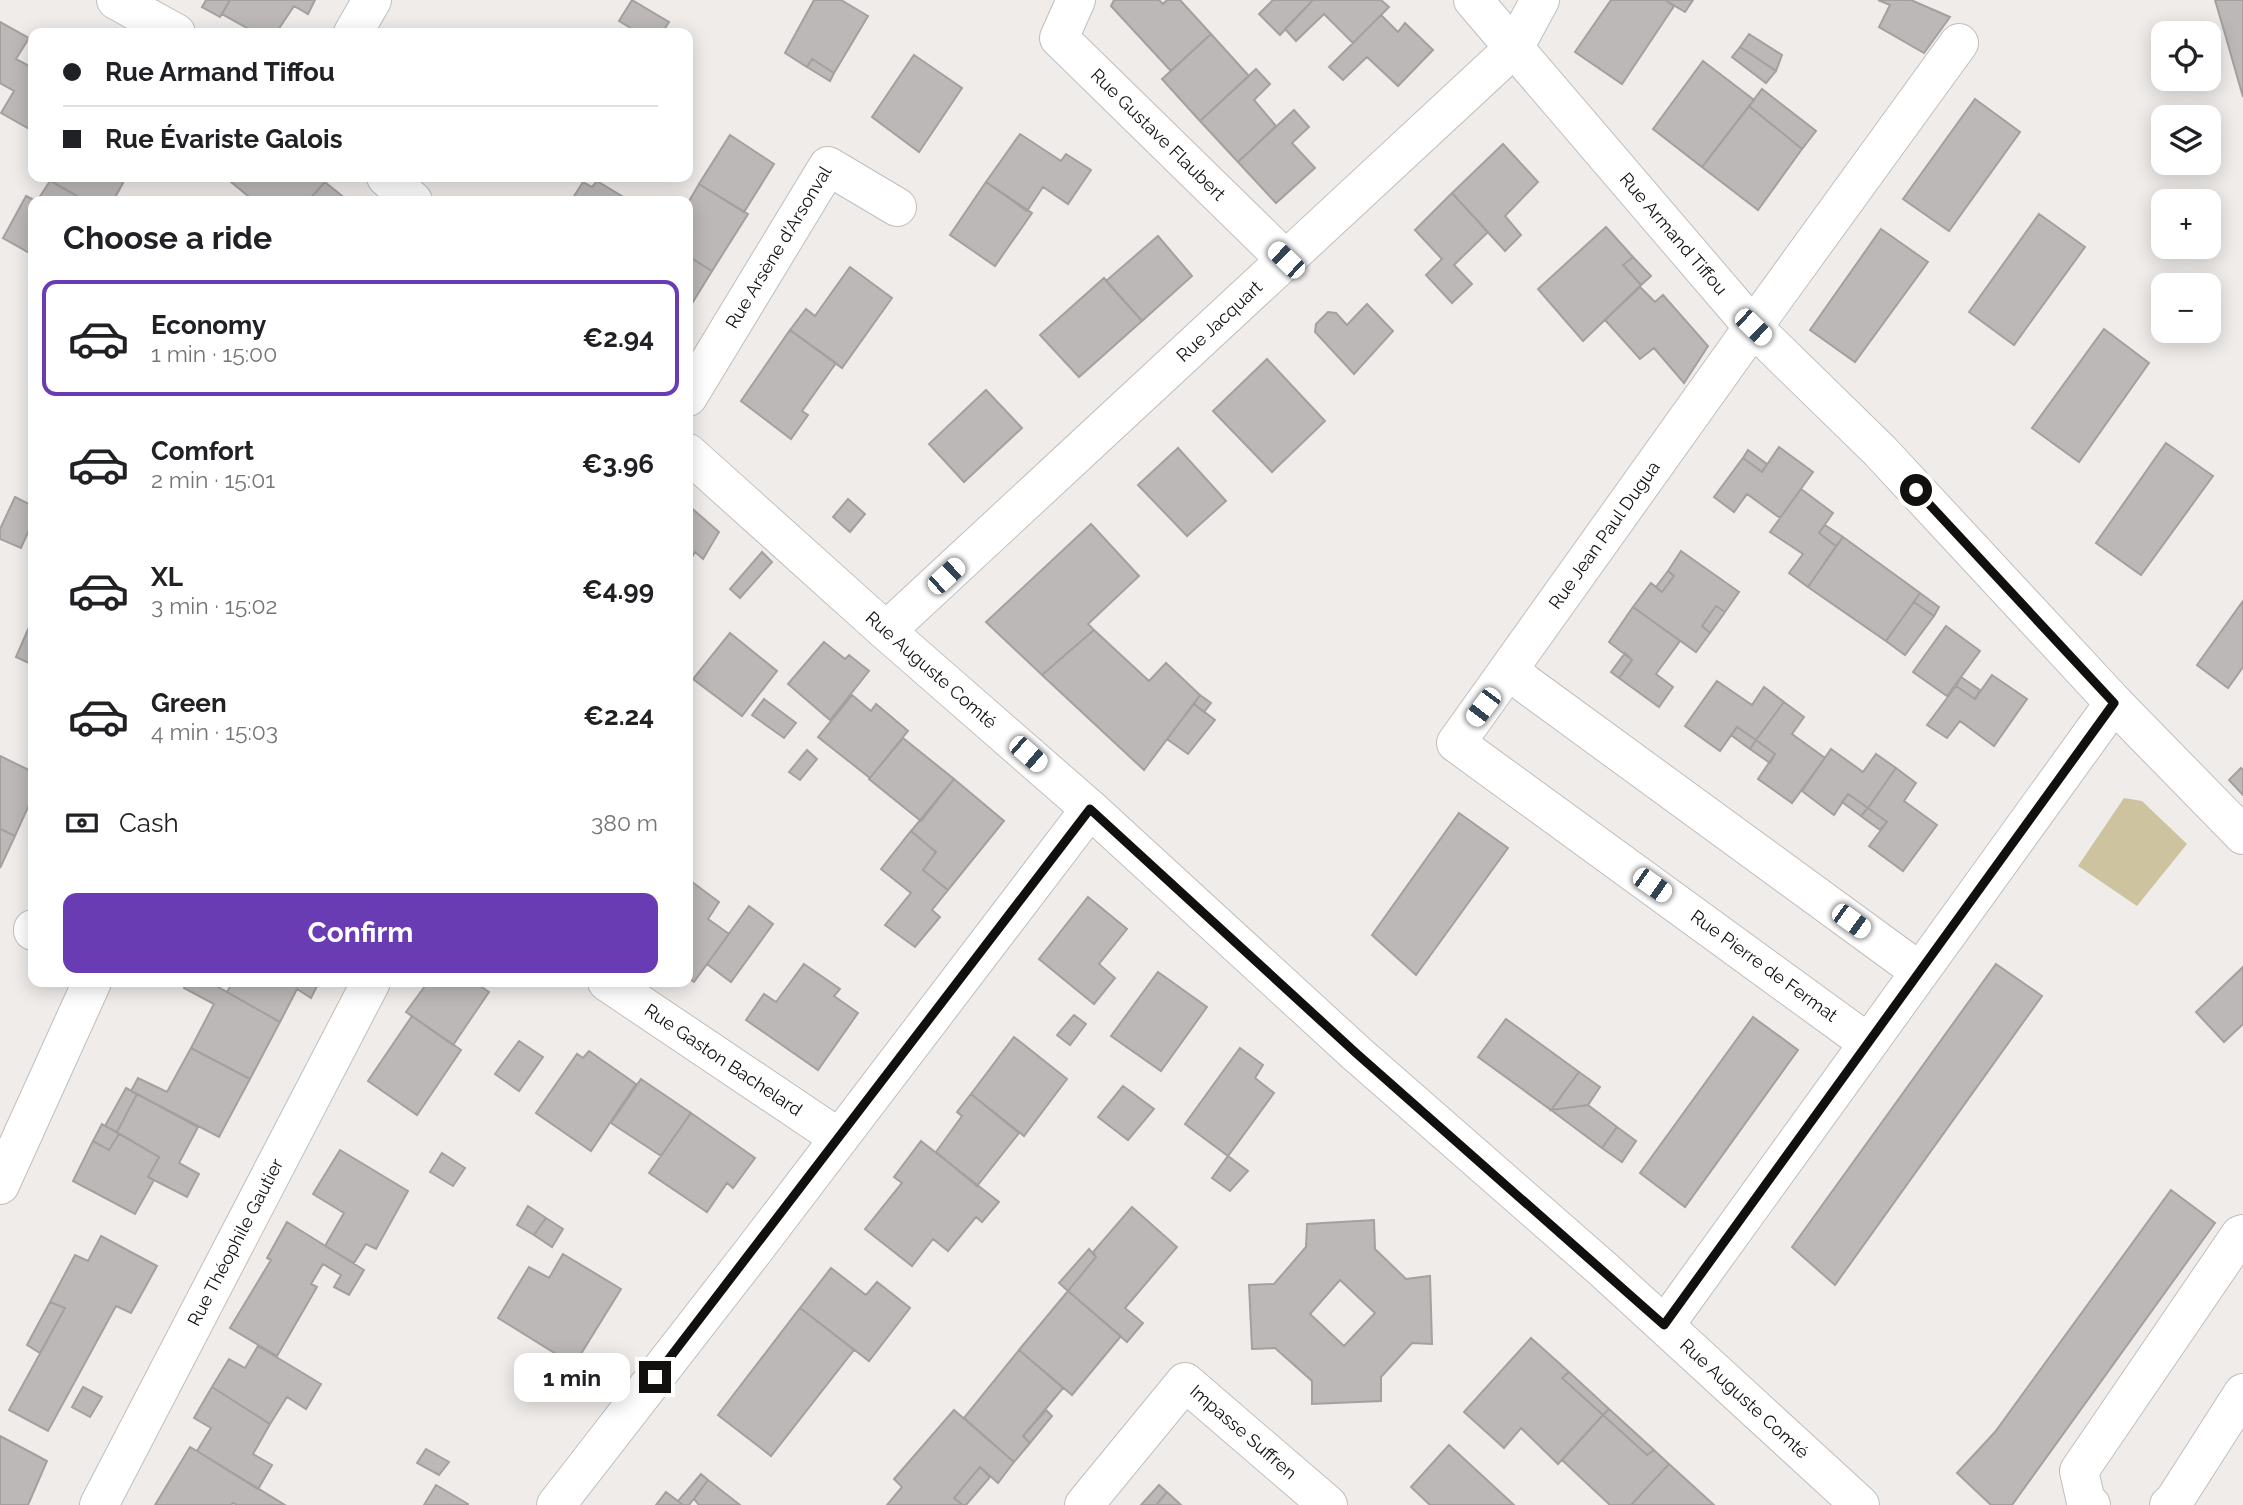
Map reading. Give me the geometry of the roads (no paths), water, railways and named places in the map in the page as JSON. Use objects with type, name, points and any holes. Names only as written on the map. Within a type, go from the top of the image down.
[{"type":"street","points":[[116,0],[167,28]]},
{"type":"street","points":[[356,28],[372,0]]},
{"type":"street","name":"Rue Gustave Flaubert","points":[[1076,0],[1059,38],[1286,260]]},
{"type":"street","name":"Rue Armand Tiffou","points":[[1473,0],[1753,327],[1880,451],[2114,703],[2243,835]]},
{"type":"street","name":"Rue Jacquart","points":[[886,631],[1514,48],[1540,0]]},
{"type":"street","name":"Rue Jean Paul Dugua","points":[[1456,743],[1959,43]]},
{"type":"street","name":"Rue Arsène d'Arsonval","points":[[693,389],[828,166],[897,207]]},
{"type":"street","points":[[392,182],[407,196]]},
{"type":"street","name":"Rue Auguste Comté","points":[[693,457],[1090,809],[1356,1053],[1664,1325],[1860,1505]]},
{"type":"street","points":[[1510,670],[1919,971]]},
{"type":"street","points":[[1664,1325],[2114,703]]},
{"type":"street","name":"Rue Pierre de Fermat","points":[[1456,743],[1868,1042]]},
{"type":"street","points":[[556,1505],[1090,809]]},
{"type":"street","points":[[0,1185],[90,987]]},
{"type":"street","name":"Rue Théophile Gautier","points":[[99,1505],[368,987]]},
{"type":"street","name":"Rue Gaston Bachelard","points":[[614,987],[839,1138]]},
{"type":"street","points":[[2091,1505],[2085,1502],[2079,1471],[2243,1234]]},
{"type":"street","name":"Impasse Suffren","points":[[1084,1505],[1185,1382],[1328,1505]]},
{"type":"street","points":[[2169,1505],[2243,1393]]}]
